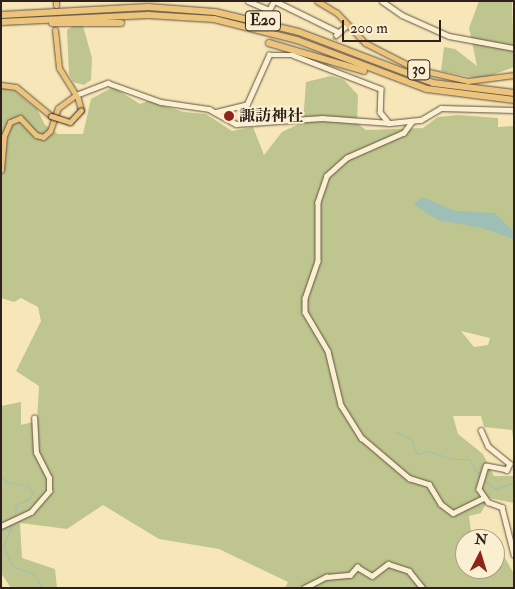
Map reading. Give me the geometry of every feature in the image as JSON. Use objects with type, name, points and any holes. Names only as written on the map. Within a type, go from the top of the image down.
[{"type":"highway","name":"E20","points":[[1,15],[148,7],[215,12],[299,32],[433,83],[514,93]]},
{"type":"highway","name":"E20","points":[[1,22],[139,15],[214,20],[297,40],[410,84],[468,97],[514,100]]},
{"type":"highway","points":[[1,22],[121,23]]},
{"type":"highway","points":[[268,43],[410,84]]},
{"type":"main road","name":"30","points":[[317,1],[337,13],[346,26],[390,58],[430,74],[476,82],[514,75]]},
{"type":"main road","points":[[1,85],[16,88],[51,116],[70,122],[81,110],[76,96],[59,68],[55,30]]},
{"type":"main road","points":[[1,170],[4,136],[10,122],[20,118],[36,136],[43,137],[50,131],[58,108],[76,96]]},
{"type":"street","points":[[248,1],[269,10],[275,1],[337,34],[346,26]]},
{"type":"street","points":[[382,1],[402,15],[449,36],[514,48]]},
{"type":"street","points":[[216,112],[246,104],[269,55],[293,56],[324,66],[381,89],[380,112],[390,123]]},
{"type":"street","points":[[76,96],[108,83],[161,102],[216,112],[236,124],[322,118],[390,123],[413,121],[441,108],[514,110]]},
{"type":"street","points":[[413,121],[404,133],[348,158],[328,176],[318,202],[318,261],[305,298],[305,312],[328,350],[341,405],[362,438],[409,478],[429,484],[453,513],[484,498]]},
{"type":"street","points":[[1,526],[31,512],[49,490],[48,478],[36,453],[34,418]]},
{"type":"street","points":[[481,430],[488,446],[510,466],[507,470],[484,468],[479,489],[484,498],[502,507],[512,529],[514,554]]},
{"type":"street","points":[[304,588],[326,577],[350,574],[357,567],[372,576],[388,564],[409,571],[423,588]]},
{"type":"green space","points":[[479,1],[512,1],[514,67],[481,79],[441,71],[444,47],[455,49],[477,66],[469,28]]},
{"type":"green space","points":[[73,26],[83,26],[92,58],[91,80],[84,85],[73,82],[69,74],[67,30]]},
{"type":"green space","points":[[331,76],[344,80],[358,95],[357,123],[366,130],[423,128],[438,117],[458,115],[498,118],[498,127],[514,126],[514,446],[512,430],[484,427],[481,416],[453,416],[458,434],[483,454],[494,476],[514,476],[514,503],[489,498],[481,513],[469,516],[471,529],[455,529],[455,579],[505,579],[505,558],[514,574],[514,588],[285,588],[288,582],[219,549],[159,539],[103,505],[67,529],[20,523],[22,558],[55,569],[57,588],[11,588],[1,573],[1,406],[21,402],[21,425],[37,421],[39,386],[16,371],[41,321],[38,307],[21,298],[14,302],[1,298],[1,87],[15,91],[37,109],[45,125],[58,134],[83,134],[91,99],[113,87],[140,104],[148,101],[184,112],[206,114],[232,131],[253,127],[264,155],[282,132],[303,122],[306,82]],"holes":[[[461,331],[490,338],[488,345],[474,347]]]},
{"type":"water","points":[[422,197],[455,211],[495,213],[514,232],[514,239],[482,228],[438,220],[414,205]]},
{"type":"waterway","points":[[396,432],[411,438],[417,454],[428,451],[453,459],[469,459],[480,477]]},
{"type":"waterway","points":[[1,475],[6,482],[26,485],[33,492],[29,499],[16,505],[15,517]]},
{"type":"waterway","points":[[483,479],[496,489],[514,482]]},
{"type":"waterway","points":[[13,523],[3,545],[12,566],[34,574],[42,588]]},
{"type":"tunnel","points":[[325,64],[336,35]]},
{"type":"place","name":"諏訪神社","points":[[229,116]]}]
